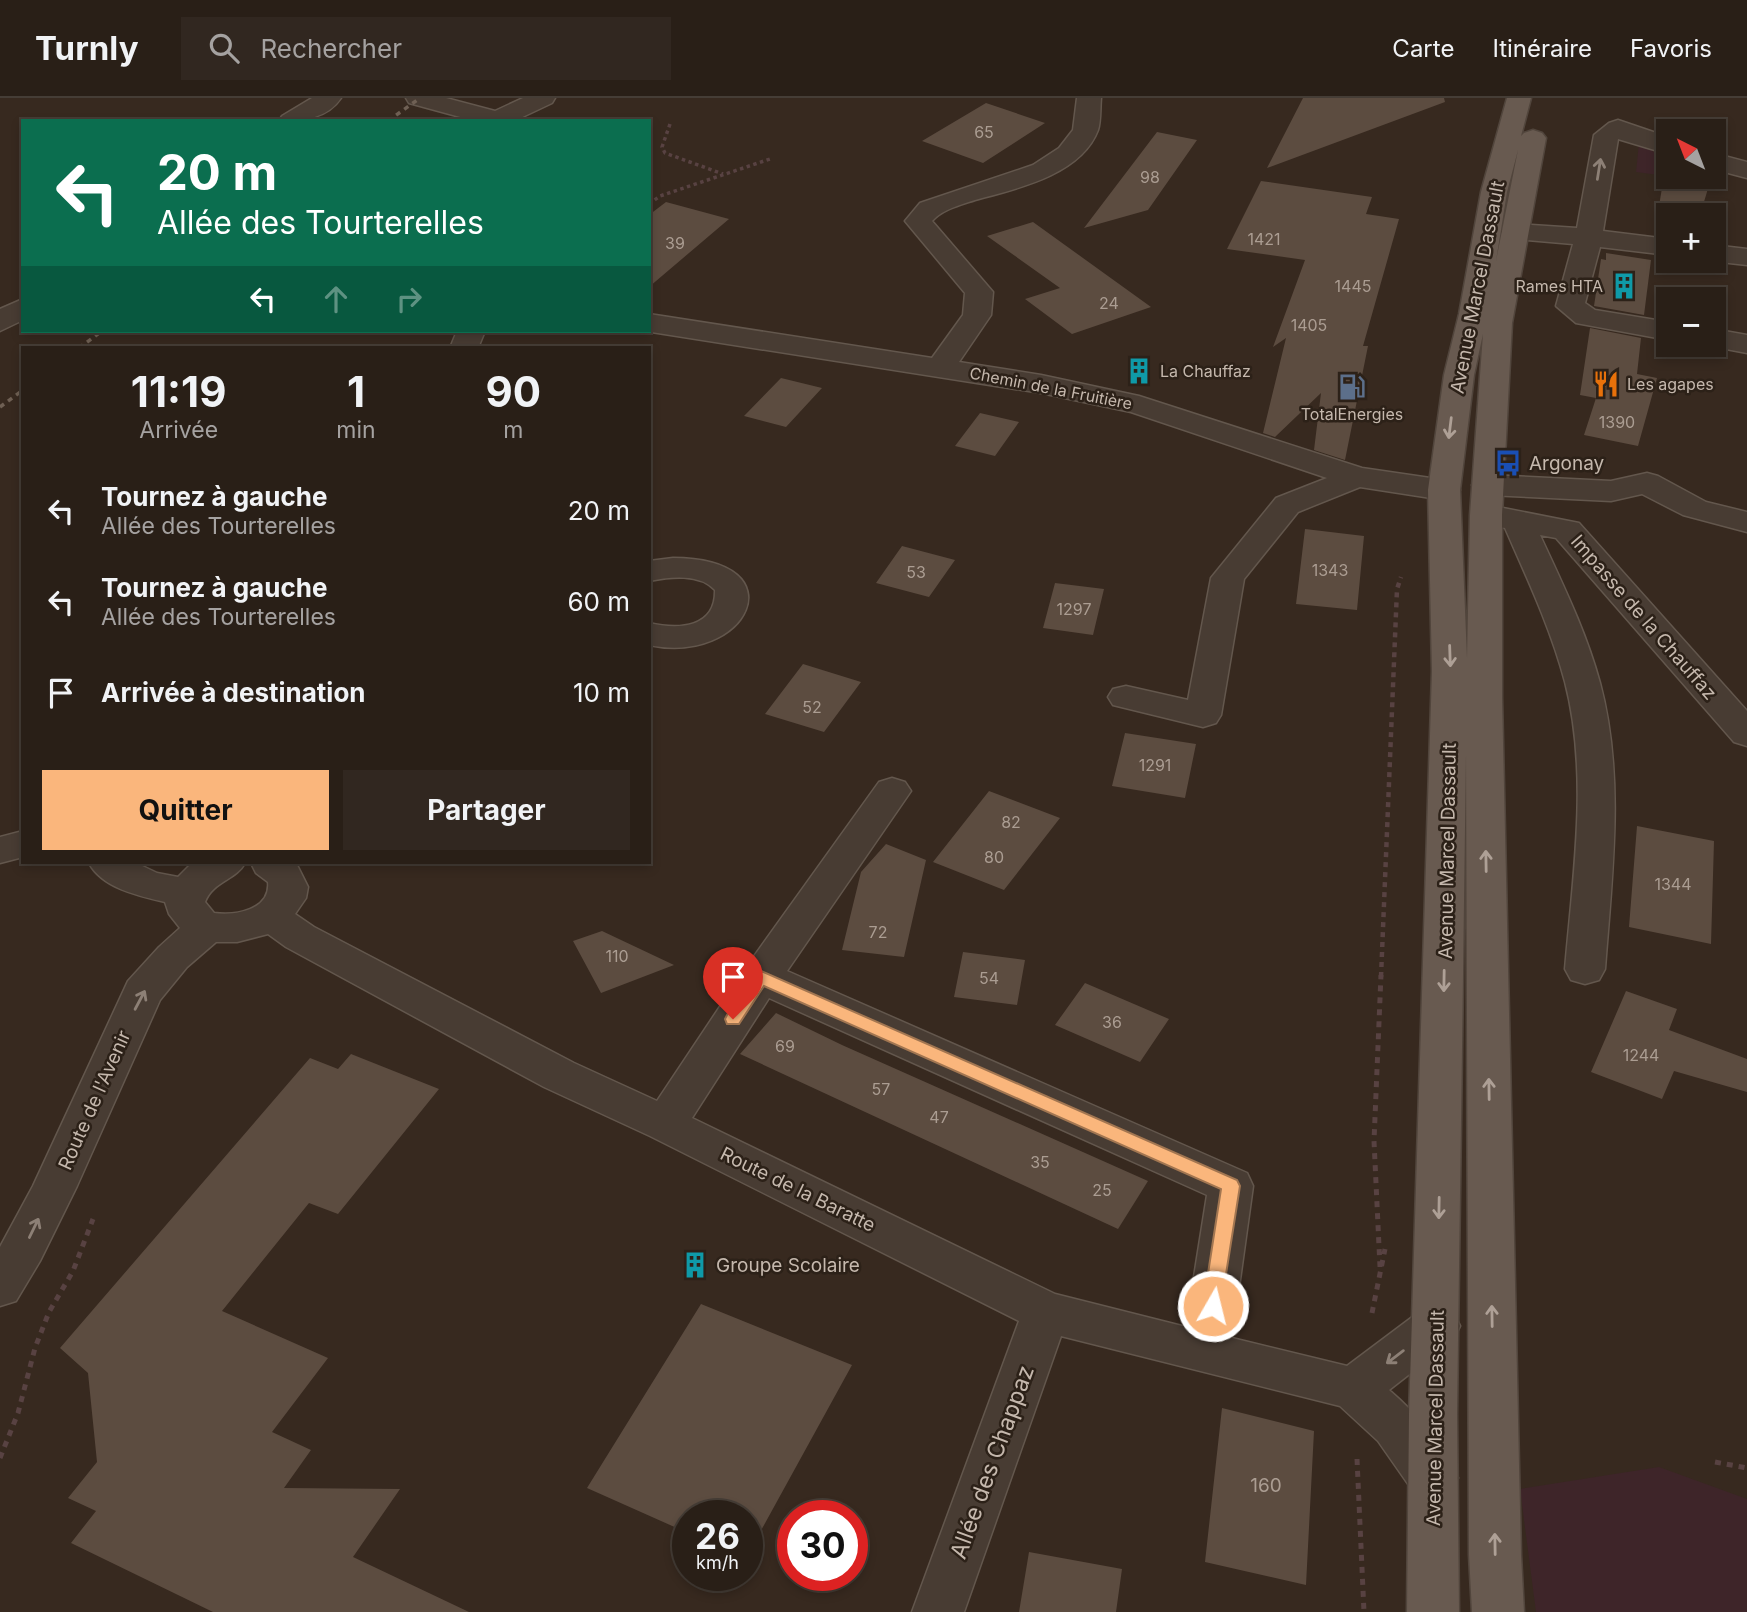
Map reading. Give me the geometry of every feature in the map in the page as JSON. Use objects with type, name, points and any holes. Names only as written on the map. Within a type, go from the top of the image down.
[{"type":"main road","name":"Avenue Marcel Dassault","points":[[1433,1612],[1433,1478],[1450,671],[1444,490],[1458,375],[1473,314],[1494,192],[1519,98]]},
{"type":"main road","name":"Avenue Marcel Dassault","points":[[1498,1612],[1485,819],[1497,507],[1498,323],[1532,233],[1540,98]]},
{"type":"street","points":[[294,119],[329,98]]},
{"type":"street","points":[[418,98],[495,119]]},
{"type":"street","points":[[501,119],[544,98]]},
{"type":"street","points":[[941,368],[977,315],[979,292],[918,221],[920,214],[947,200],[1035,174],[1068,153],[1083,136],[1091,116],[1088,98]]},
{"type":"street","points":[[1656,142],[1618,128],[1607,135],[1589,237],[1570,306],[1586,317],[1656,329]]},
{"type":"street","points":[[1726,165],[1747,170]]},
{"type":"street","points":[[1532,233],[1656,245]]},
{"type":"street","points":[[1726,255],[1747,257]]},
{"type":"street","points":[[0,322],[21,308]]},
{"type":"street","name":"Chemin de la Fruitière","points":[[651,323],[1041,384],[1139,405],[1357,477],[1444,490]]},
{"type":"street","points":[[1726,340],[1747,344]]},
{"type":"street","points":[[1126,697],[1203,715],[1228,578],[1287,505],[1357,477]]},
{"type":"street","points":[[1585,969],[1598,792],[1588,705],[1563,626],[1497,507],[1580,490],[1611,491],[1647,483],[1672,500],[1711,517],[1747,522]]},
{"type":"street","name":"Impasse de la Chauffaz","points":[[1497,507],[1567,530],[1747,734]]},
{"type":"street","points":[[651,571],[683,566],[701,569],[726,583],[732,594],[732,605],[726,617],[696,634],[676,637],[651,634]]},
{"type":"street","points":[[665,1124],[761,978],[892,791]]},
{"type":"street","points":[[0,850],[21,845]]},
{"type":"street","points":[[109,864],[129,879],[155,887],[197,909],[225,930],[246,928],[279,909],[288,895],[289,882],[281,870],[272,864]]},
{"type":"street","name":"Route de l'Avenir","points":[[0,1287],[24,1248],[55,1186],[143,992],[173,957],[197,909],[198,878],[222,864]]},
{"type":"street","name":"Route de la Baratte","points":[[270,916],[300,937],[559,1075],[665,1124],[1046,1312],[1354,1389]]},
{"type":"street","points":[[761,978],[1231,1186],[1206,1354]]},
{"type":"street","name":"Allée des Chappaz","points":[[938,1612],[1046,1312]]},
{"type":"street","points":[[1433,1478],[1395,1426],[1354,1389],[1436,1326]]},
{"type":"path","points":[[670,124],[663,144],[665,153],[724,174]]},
{"type":"path","points":[[651,202],[660,195],[770,159]]},
{"type":"path","points":[[1381,1278],[1374,1141],[1397,589],[1404,569]]},
{"type":"path","points":[[0,1458],[18,1413],[49,1312],[73,1271],[94,1215]]},
{"type":"path","points":[[1715,1462],[1747,1468]]},
{"type":"shaded area","points":[[1617,140],[1645,141],[1656,155],[1656,175],[1636,172],[1639,143]]},
{"type":"shaded area","points":[[1659,1467],[1747,1499],[1747,1612],[1536,1612],[1520,1489]]},
{"type":"building","points":[[1303,98],[1444,98],[1445,102],[1267,168]]},
{"type":"building","points":[[986,103],[1045,123],[983,163],[922,141]]},
{"type":"building","points":[[1157,132],[1197,140],[1148,210],[1084,228]]},
{"type":"building","points":[[1261,181],[1372,197],[1366,214],[1399,219],[1363,346],[1368,346],[1345,460],[1314,450],[1321,393],[1275,437],[1263,433],[1286,338],[1273,347],[1305,260],[1227,249]]},
{"type":"building","points":[[1662,189],[1708,189],[1704,203],[1660,203]]},
{"type":"building","points":[[666,202],[729,219],[651,285],[651,213]]},
{"type":"building","points":[[1033,222],[1151,307],[1072,334],[1025,299],[1060,288],[987,236]]},
{"type":"building","name":"Rames HTA","points":[[1606,253],[1651,260],[1644,315],[1594,306],[1601,259],[1606,260]]},
{"type":"building","points":[[1590,328],[1641,338],[1637,374],[1657,378],[1638,446],[1584,435],[1596,398],[1580,395]]},
{"type":"building","points":[[781,378],[822,388],[786,427],[744,416]]},
{"type":"building","points":[[980,413],[1019,422],[995,456],[955,446]]},
{"type":"building","points":[[1305,529],[1364,536],[1357,610],[1296,604]]},
{"type":"building","points":[[902,546],[955,560],[929,597],[876,583]]},
{"type":"building","points":[[1055,583],[1104,589],[1093,635],[1043,628]]},
{"type":"building","points":[[803,664],[861,682],[824,732],[765,714]]},
{"type":"building","points":[[1125,733],[1196,744],[1185,798],[1112,786]]},
{"type":"building","points":[[989,791],[1060,818],[1004,890],[933,862]]},
{"type":"building","points":[[1637,826],[1714,841],[1711,944],[1629,927]]},
{"type":"building","points":[[886,844],[926,860],[904,957],[842,950],[861,872]]},
{"type":"building","points":[[602,931],[674,965],[601,993],[573,941]]},
{"type":"building","points":[[963,952],[1025,960],[1017,1005],[954,997]]},
{"type":"building","points":[[1085,983],[1169,1019],[1140,1062],[1055,1025]]},
{"type":"building","points":[[1626,991],[1677,1009],[1669,1030],[1747,1059],[1747,1092],[1674,1071],[1662,1099],[1591,1072]]},
{"type":"building","points":[[776,1013],[1148,1181],[1118,1229],[740,1054]]},
{"type":"building","points":[[351,1054],[439,1089],[338,1214],[309,1203],[222,1311],[328,1358],[272,1432],[311,1450],[284,1488],[400,1489],[353,1557],[469,1612],[213,1612],[71,1543],[96,1511],[68,1498],[97,1462],[88,1373],[60,1348],[310,1058],[338,1069]]},
{"type":"building","points":[[701,1304],[852,1365],[763,1527],[763,1500],[672,1500],[672,1526],[587,1488]]},
{"type":"building","points":[[1222,1408],[1314,1431],[1306,1585],[1205,1562]]},
{"type":"building","points":[[1029,1552],[1122,1569],[1116,1612],[1019,1612]]},
{"type":"railway","points":[[391,119],[420,98]]},
{"type":"railway","points":[[82,346],[99,333]]},
{"type":"railway","points":[[0,407],[21,391]]},
{"type":"place","name":"Rames HTA","points":[[1624,286]]},
{"type":"place","name":"La Chauffaz","points":[[1139,371]]},
{"type":"place","name":"Les agapes","points":[[1606,384]]},
{"type":"place","name":"TotalEnergies","points":[[1352,387]]},
{"type":"place","name":"Argonay","points":[[1508,463]]},
{"type":"place","name":"Groupe Scolaire","points":[[695,1265]]},
{"type":"route","points":[[733,1019],[761,978],[1231,1186],[1213,1306]]}]
